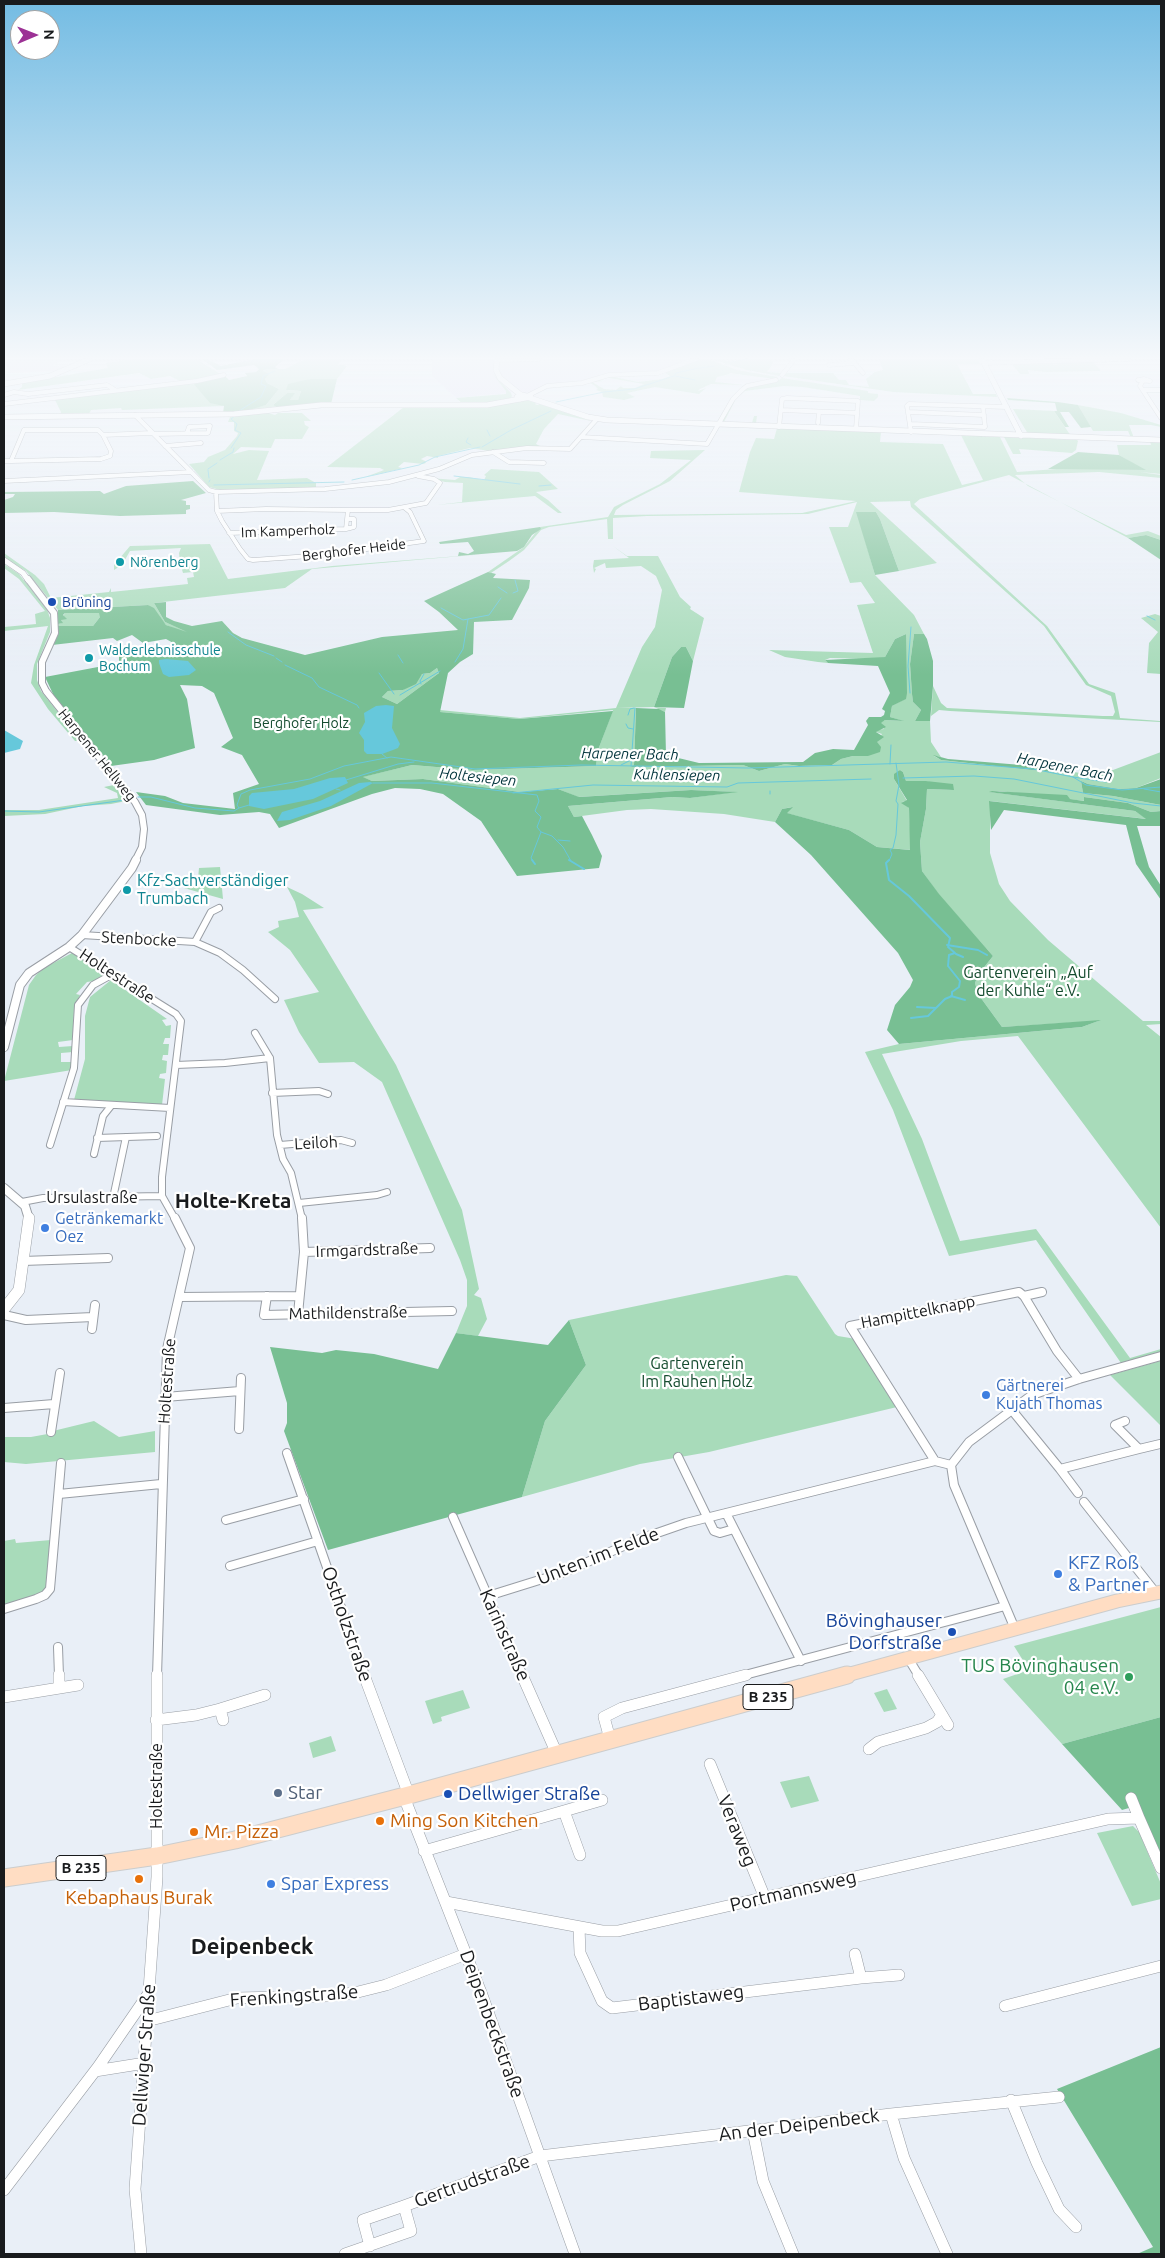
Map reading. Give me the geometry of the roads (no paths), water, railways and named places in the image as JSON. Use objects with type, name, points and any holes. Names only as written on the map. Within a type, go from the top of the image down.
[{"type":"main road","name":"B 235","points":[[4,1878],[158,1856],[235,1840],[406,1796],[1117,1601],[1158,1592]]},
{"type":"street","points":[[183,464],[214,492],[217,510],[229,532]]},
{"type":"street","points":[[214,492],[336,488],[398,481],[450,464]]},
{"type":"street","points":[[4,481],[191,472]]},
{"type":"street","points":[[348,510],[377,511],[405,508],[428,502],[440,483],[434,479],[416,476]]},
{"type":"street","name":"Berghofer Heide","points":[[229,532],[248,559],[324,555],[424,541],[410,512],[405,508]]},
{"type":"street","name":"Im Kamperholz","points":[[217,510],[348,510],[346,529]]},
{"type":"street","name":"Im Kamperholz","points":[[229,532],[346,529],[354,527],[354,519],[347,519]]},
{"type":"street","name":"Harpener Hellweg","points":[[4,560],[23,573],[46,600],[54,613],[55,633],[42,662],[42,683],[46,691],[135,802],[142,815],[144,829],[142,847],[136,862],[82,935],[69,948],[29,973],[20,985],[4,1047]]},
{"type":"street","name":"Stenbocke","points":[[196,942],[211,912],[218,908]]},
{"type":"street","name":"Stenbocke","points":[[82,935],[196,942],[220,953],[275,998]]},
{"type":"street","name":"Holtestraße","points":[[69,948],[180,1019],[162,1196],[190,1248],[167,1349],[161,1484],[156,1720],[158,1856]]},
{"type":"street","points":[[50,1145],[76,1058],[78,1005],[92,985],[112,974]]},
{"type":"street","points":[[255,1033],[270,1058],[272,1093],[280,1145],[283,1159],[291,1173],[304,1232],[298,1314]]},
{"type":"street","points":[[176,1065],[225,1063],[270,1058]]},
{"type":"street","points":[[272,1093],[319,1091],[328,1094]]},
{"type":"street","points":[[64,1102],[170,1108]]},
{"type":"street","points":[[94,1154],[103,1116],[112,1106]]},
{"type":"street","points":[[97,1138],[157,1136]]},
{"type":"street","points":[[113,1198],[126,1137]]},
{"type":"street","name":"Leiloh","points":[[280,1145],[341,1140],[352,1143]]},
{"type":"street","points":[[4,1188],[22,1202],[28,1210],[29,1219],[19,1290],[4,1309]]},
{"type":"street","points":[[299,1203],[377,1195],[387,1192]]},
{"type":"street","name":"Ursulastraße","points":[[22,1202],[43,1198],[162,1196]]},
{"type":"street","name":"Irmgardstraße","points":[[304,1252],[430,1248]]},
{"type":"street","points":[[23,1261],[64,1258],[108,1258]]},
{"type":"street","name":"Hampittelknapp","points":[[935,1461],[850,1326],[1019,1292],[1024,1296],[1042,1292]]},
{"type":"street","name":"Mathildenstraße","points":[[267,1296],[264,1315],[452,1311]]},
{"type":"street","name":"Mathildenstraße","points":[[179,1297],[299,1296]]},
{"type":"street","points":[[1024,1296],[1057,1351],[1080,1379]]},
{"type":"street","points":[[92,1329],[95,1305]]},
{"type":"street","points":[[4,1315],[26,1320],[93,1317]]},
{"type":"street","points":[[1015,1629],[954,1485],[951,1465],[959,1452],[969,1442],[1032,1395],[1161,1356]]},
{"type":"street","points":[[51,1432],[60,1373]]},
{"type":"street","points":[[239,1429],[241,1378]]},
{"type":"street","points":[[165,1397],[240,1391]]},
{"type":"street","points":[[4,1408],[54,1404]]},
{"type":"street","points":[[1011,1409],[1078,1493]]},
{"type":"street","points":[[1125,1421],[1115,1425],[1139,1450]]},
{"type":"street","points":[[1060,1469],[1160,1444]]},
{"type":"street","name":"Ostholzstraße","points":[[287,1452],[406,1796]]},
{"type":"street","points":[[678,1457],[714,1531],[720,1532],[734,1529]]},
{"type":"street","name":"Unten im Felde","points":[[488,1596],[565,1572],[644,1537],[708,1518],[935,1461],[951,1465]]},
{"type":"street","points":[[4,1609],[36,1599],[45,1595],[50,1589],[61,1463]]},
{"type":"street","points":[[59,1494],[161,1484]]},
{"type":"street","points":[[226,1520],[304,1499]]},
{"type":"street","points":[[1084,1502],[1158,1592]]},
{"type":"street","points":[[726,1513],[801,1661]]},
{"type":"street","name":"Karinstraße","points":[[453,1517],[557,1754]]},
{"type":"street","points":[[230,1566],[318,1541]]},
{"type":"street","points":[[610,1739],[604,1722],[604,1716],[609,1713],[1005,1606]]},
{"type":"street","points":[[58,1648],[59,1688]]},
{"type":"street","points":[[908,1658],[948,1725]]},
{"type":"street","points":[[4,1696],[78,1685]]},
{"type":"street","points":[[156,1720],[196,1716],[265,1695]]},
{"type":"street","points":[[220,1709],[223,1720]]},
{"type":"street","points":[[869,1749],[878,1742],[926,1728],[937,1722],[942,1715]]},
{"type":"street","name":"Veraweg","points":[[710,1764],[765,1898]]},
{"type":"street","name":"Deipenbeckstraße","points":[[406,1796],[424,1851],[466,1954],[575,2254]]},
{"type":"street","points":[[1131,1798],[1161,1868]]},
{"type":"street","points":[[424,1851],[602,1800]]},
{"type":"street","points":[[564,1811],[580,1855]]},
{"type":"street","name":"Portmannsweg","points":[[446,1902],[602,1931],[618,1931],[1108,1819],[1139,1818]]},
{"type":"street","name":"Dellwiger Straße","points":[[141,2254],[135,2189],[158,1856]]},
{"type":"street","name":"Baptistaweg","points":[[579,1927],[580,1953],[602,2001],[612,2008],[899,1975]]},
{"type":"street","name":"Frenkingstraße","points":[[147,2021],[236,1998],[354,1994],[386,1985],[466,1954]]},
{"type":"street","points":[[856,1954],[861,1978]]},
{"type":"street","points":[[1005,2006],[1161,1966]]},
{"type":"street","points":[[4,2190],[95,2071],[149,1993]]},
{"type":"street","points":[[95,2071],[144,2063]]},
{"type":"street","name":"An der Deipenbeck","points":[[540,2156],[1011,2100],[1059,2096]]},
{"type":"street","points":[[1011,2100],[1037,2163],[1059,2209],[1076,2227]]},
{"type":"street","points":[[891,2114],[904,2158],[947,2254]]},
{"type":"street","points":[[753,2131],[763,2181],[793,2254]]},
{"type":"street","name":"Gertrudstraße","points":[[370,2246],[363,2220],[540,2156]]},
{"type":"street","name":"Gertrudstraße","points":[[345,2254],[411,2231],[404,2206]]},
{"type":"water","points":[[156,646],[175,654],[171,657],[135,654],[148,647]]},
{"type":"water","points":[[159,660],[188,661],[196,670],[189,675],[169,677],[163,674],[159,663]]},
{"type":"water","points":[[376,706],[394,706],[392,728],[400,744],[398,748],[382,754],[367,754],[364,751],[364,740],[359,733],[365,722],[364,713]]},
{"type":"water","points":[[4,730],[23,741],[20,749],[4,753]]},
{"type":"water","points":[[345,777],[348,783],[313,799],[264,809],[249,806],[249,796],[252,793],[294,789],[330,778]]},
{"type":"water","points":[[359,783],[373,783],[331,806],[290,820],[277,821],[282,812],[320,801]]},
{"type":"waterway","points":[[208,469],[215,464]]},
{"type":"waterway","points":[[352,480],[420,464]]},
{"type":"waterway","points":[[208,470],[209,478]]},
{"type":"waterway","points":[[454,476],[520,484]]},
{"type":"waterway","points":[[214,485],[344,482]]},
{"type":"waterway","points":[[539,486],[551,485]]},
{"type":"waterway","points":[[513,593],[518,591],[515,580]]},
{"type":"waterway","points":[[498,587],[507,593]]},
{"type":"waterway","points":[[468,619],[489,615],[501,598]]},
{"type":"waterway","points":[[441,608],[463,620],[468,619]]},
{"type":"waterway","points":[[1147,616],[1155,620]]},
{"type":"waterway","points":[[455,662],[463,649],[468,619]]},
{"type":"waterway","points":[[910,693],[908,666],[911,627]]},
{"type":"waterway","points":[[228,632],[246,645],[274,656]]},
{"type":"waterway","points":[[398,655],[403,663]]},
{"type":"waterway","points":[[276,658],[282,662]]},
{"type":"waterway","points":[[285,665],[312,678],[319,687],[357,705],[359,708]]},
{"type":"waterway","points":[[421,683],[440,671]]},
{"type":"waterway","points":[[379,673],[394,694]]},
{"type":"waterway","points":[[421,683],[424,674]]},
{"type":"waterway","points":[[400,695],[421,683]]},
{"type":"waterway","points":[[628,715],[630,709],[634,708]]},
{"type":"waterway","points":[[631,766],[635,708]]},
{"type":"waterway","points":[[626,724],[628,728],[633,729]]},
{"type":"waterway","points":[[890,764],[891,745]]},
{"type":"waterway","name":"Harpener Bach","points":[[382,754],[387,758]]},
{"type":"waterway","name":"Harpener Bach","points":[[239,808],[237,805],[241,794],[250,790],[310,779],[344,766],[387,758]]},
{"type":"waterway","name":"Harpener Bach","points":[[387,758],[475,769],[581,765],[631,766]]},
{"type":"waterway","name":"Harpener Bach","points":[[621,765],[631,760]]},
{"type":"waterway","points":[[346,780],[398,764],[414,762]]},
{"type":"waterway","name":"Harpener Bach","points":[[896,764],[946,762],[1033,769],[1073,777]]},
{"type":"waterway","name":"Harpener Bach","points":[[631,766],[748,768],[890,764]]},
{"type":"waterway","name":"Harpener Bach","points":[[890,764],[896,764]]},
{"type":"waterway","points":[[889,861],[892,854],[890,850],[893,848],[896,835],[898,804],[896,801],[899,785],[896,764]]},
{"type":"waterway","points":[[903,778],[974,776],[1014,779],[1133,803],[1161,806]]},
{"type":"waterway","points":[[1073,777],[1106,782]]},
{"type":"waterway","name":"Harpener Bach","points":[[1073,777],[1086,785],[1122,790],[1161,787]]},
{"type":"waterway","name":"Kuhlensiepen","points":[[516,793],[593,785],[727,787],[738,783],[871,779]]},
{"type":"waterway","name":"Holtesiepen","points":[[373,783],[432,783],[516,793]]},
{"type":"waterway","points":[[336,789],[340,790]]},
{"type":"waterway","points":[[1144,789],[1161,792]]},
{"type":"waterway","name":"Holtesiepen","points":[[516,793],[537,795],[539,801],[535,811],[541,817],[537,827],[541,832]]},
{"type":"waterway","name":"Harpener Bach","points":[[138,797],[151,797],[195,808],[234,811],[239,808]]},
{"type":"waterway","name":"Harpener Bach","points":[[4,811],[39,812],[125,800]]},
{"type":"waterway","points":[[239,808],[249,805]]},
{"type":"waterway","name":"Holtesiepen","points":[[533,861],[531,858],[541,832]]},
{"type":"waterway","name":"Holtesiepen","points":[[541,832],[552,836],[563,847],[571,861]]},
{"type":"waterway","points":[[558,840],[570,841]]},
{"type":"waterway","name":"Holtesiepen","points":[[532,860],[535,864]]},
{"type":"waterway","name":"Holtesiepen","points":[[569,860],[584,869]]},
{"type":"waterway","points":[[889,860],[886,863],[889,880],[909,896],[950,938],[948,945]]},
{"type":"waterway","points":[[948,945],[978,950],[987,955]]},
{"type":"waterway","points":[[948,945],[955,953],[949,955],[948,966],[960,981],[959,987],[952,992],[952,996]]},
{"type":"waterway","points":[[956,954],[963,957]]},
{"type":"waterway","points":[[936,1008],[945,999],[952,996]]},
{"type":"waterway","points":[[952,996],[965,1000]]},
{"type":"waterway","points":[[917,1007],[936,1008]]},
{"type":"waterway","points":[[911,1018],[928,1016],[936,1008]]},
{"type":"place","name":"Nörenberg","points":[[120,562]]},
{"type":"place","name":"Brüning","points":[[52,602]]},
{"type":"place","name":"Walderlebnisschule Bochum","points":[[89,658]]},
{"type":"place","name":"Kfz-Sachverständiger Trumbach","points":[[127,890]]},
{"type":"place","name":"Getränkemarkt Oez","points":[[45,1228]]},
{"type":"place","name":"Gärtnerei Kujath Thomas","points":[[986,1395]]},
{"type":"place","name":"KFZ Roß & Partner","points":[[1058,1574]]},
{"type":"place","name":"Bövinghauser Dorfstraße","points":[[952,1632]]},
{"type":"place","name":"TUS Bövinghausen 04 e.V.","points":[[1129,1677]]},
{"type":"place","name":"Star","points":[[278,1793]]},
{"type":"place","name":"Dellwiger Straße","points":[[448,1794]]},
{"type":"place","name":"Ming Son Kitchen","points":[[380,1821]]},
{"type":"place","name":"Mr. Pizza","points":[[194,1832]]},
{"type":"place","name":"Kebaphaus Burak","points":[[139,1879]]},
{"type":"place","name":"Spar Express","points":[[271,1884]]},
{"type":"district","name":"Holte-Kreta","points":[[233,1201]]},
{"type":"district","name":"Deipenbeck","points":[[252,1947]]},
{"type":"park label","name":"Berghofer Holz","points":[[301,723]]},
{"type":"park label","name":"Gartenverein „Auf der Kuhle“ e.V.","points":[[1028,982]]},
{"type":"park label","name":"Gartenverein Im Rauhen Holz","points":[[697,1373]]}]
